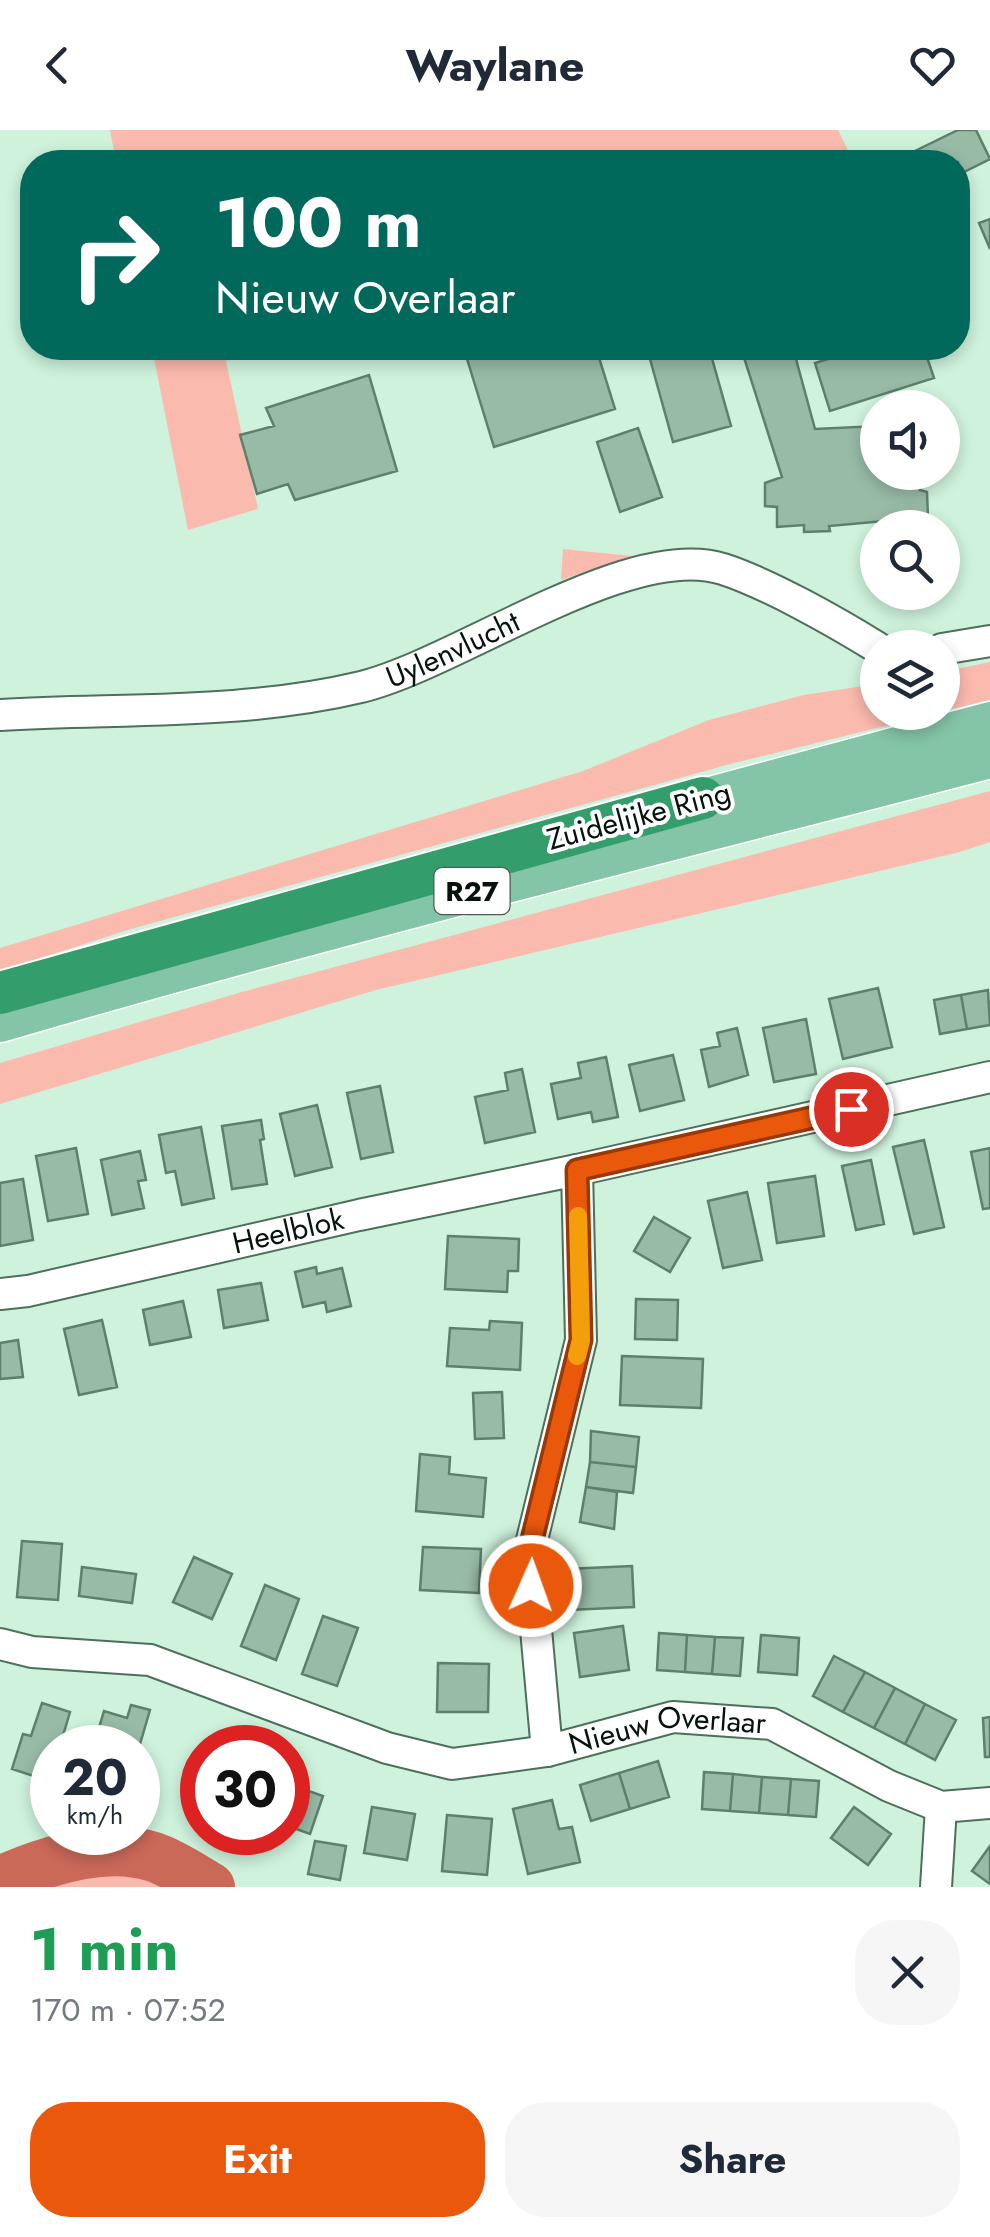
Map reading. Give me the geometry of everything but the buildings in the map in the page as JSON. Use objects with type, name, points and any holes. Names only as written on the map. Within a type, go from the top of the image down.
[{"type":"highway","name":"Zuidelijke Ring","points":[[0,993],[704,798]]},
{"type":"main road","name":"Zuidelijke Ring","points":[[704,798],[990,720]]},
{"type":"main road","name":"Zuidelijke Ring","points":[[0,1023],[475,890],[990,760]]},
{"type":"street","name":"Uylenvlucht","points":[[0,715],[273,703],[363,686],[431,663],[556,602],[672,564],[720,568],[860,639]]},
{"type":"street","points":[[960,646],[990,642]]},
{"type":"street","points":[[577,1170],[990,1076]]},
{"type":"street","name":"Heelblok","points":[[0,1294],[577,1170]]},
{"type":"street","name":"Nieuw Overlaar","points":[[577,1170],[581,1340],[529,1552],[546,1751],[673,1717],[772,1724],[890,1786],[941,1807],[990,1802]]},
{"type":"street","points":[[0,1644],[32,1652],[150,1660],[387,1748],[452,1764],[546,1751]]},
{"type":"street","points":[[936,1887],[941,1807]]},
{"type":"shaded area","points":[[110,130],[838,130],[848,150],[114,150]]},
{"type":"shaded area","points":[[154,360],[228,360],[258,509],[188,530]]},
{"type":"shaded area","points":[[563,549],[642,557],[561,580]]},
{"type":"shaded area","points":[[990,662],[990,700],[960,707],[960,668]]},
{"type":"shaded area","points":[[860,687],[860,730],[869,730],[734,763],[131,929],[0,971],[0,948],[583,771],[709,720],[804,695]]},
{"type":"shaded area","points":[[990,791],[990,842],[960,852],[376,990],[0,1104],[0,1063],[242,992]]},
{"type":"shaded area","points":[[115,1867],[153,1872],[181,1887],[24,1887],[62,1875]]},
{"type":"waterway","points":[[0,1881],[56,1860],[116,1851],[161,1860],[210,1887]]},
{"type":"slow traffic","points":[[577,1356],[581,1340],[578,1216]]},
{"type":"route","points":[[531,1586],[529,1552],[581,1340],[577,1170],[851,1109]]}]
